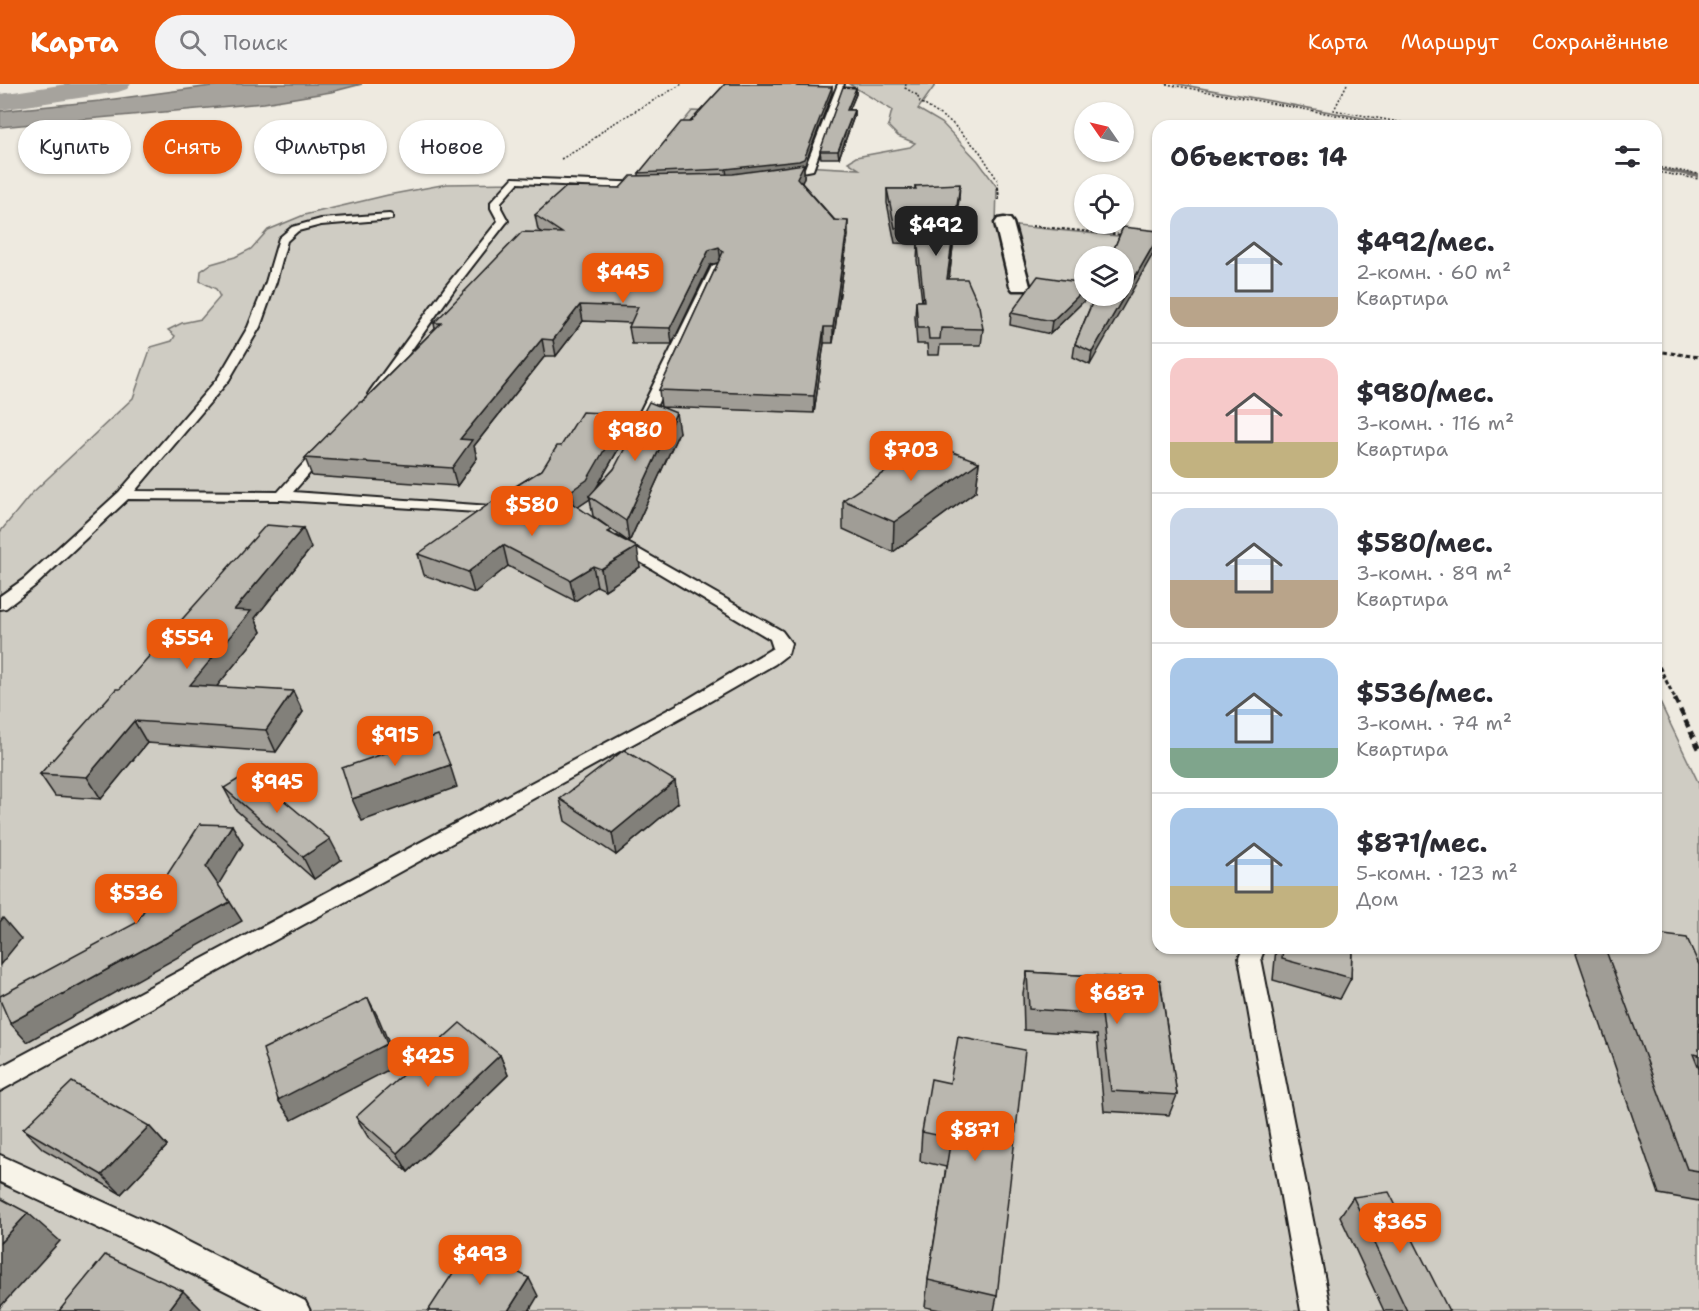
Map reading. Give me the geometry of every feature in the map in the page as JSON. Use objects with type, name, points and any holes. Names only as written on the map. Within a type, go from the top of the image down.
[{"type":"street","points":[[1004,224],[1020,286]]},
{"type":"lane","points":[[770,176],[809,170],[841,84]]},
{"type":"lane","points":[[370,399],[450,288],[503,221],[496,208],[496,202],[516,180],[655,186]]},
{"type":"lane","points":[[0,604],[30,582],[124,495],[228,371],[254,327],[271,282],[282,240],[295,229],[321,222],[389,217]]},
{"type":"lane","points":[[633,440],[717,266]]},
{"type":"lane","points":[[282,496],[330,443]]},
{"type":"lane","points":[[124,495],[282,496],[520,512]]},
{"type":"lane","points":[[0,1080],[694,703],[770,660],[782,650],[782,643],[776,635],[605,534]]},
{"type":"lane","points":[[1252,954],[1250,958],[1316,1311]]},
{"type":"lane","points":[[0,1168],[153,1239],[296,1311]]},
{"type":"path","points":[[516,180],[572,154],[606,128],[682,84]]},
{"type":"path","points":[[906,84],[905,88],[917,95],[920,102],[965,135],[990,165],[999,181],[999,208],[1004,224],[1122,235]]},
{"type":"path","points":[[1166,84],[1363,120]]},
{"type":"path","points":[[1347,84],[1334,111],[1386,120]]},
{"type":"path","points":[[1662,168],[1699,174]]},
{"type":"path","points":[[1662,173],[1699,178]]},
{"type":"path","points":[[1662,352],[1699,357]]},
{"type":"path","points":[[1662,672],[1699,749]]},
{"type":"shaded area","points":[[226,84],[362,84],[331,92],[264,103],[77,120],[18,120],[18,125],[0,127],[0,111],[100,101]]},
{"type":"shaded area","points":[[849,84],[936,84],[918,109],[942,123],[978,161],[997,187],[996,224],[1074,232],[1074,234],[1152,239],[1152,954],[1662,954],[1662,707],[1699,784],[1699,1311],[0,1311],[0,532],[31,494],[133,398],[151,347],[172,341],[175,336],[168,330],[182,323],[201,319],[220,297],[216,289],[200,281],[201,271],[211,264],[235,257],[251,249],[268,230],[304,215],[447,184],[635,181],[692,111],[825,116],[803,166],[859,169],[848,162],[856,157],[910,147],[915,143],[898,136],[888,126],[892,110]]},
{"type":"building","points":[[725,84],[799,84],[797,86],[832,87],[804,159],[726,169],[639,173],[681,122],[690,122]]},
{"type":"building","points":[[843,87],[856,88],[847,110],[854,110],[838,151],[820,151]]},
{"type":"building","points":[[804,164],[797,178],[834,220],[848,221],[833,327],[824,327],[814,396],[659,390],[723,252],[719,247],[709,250],[670,328],[629,327],[638,307],[580,305],[553,340],[542,339],[460,439],[472,440],[452,468],[305,458],[441,323],[434,323],[522,232],[562,233],[535,215],[566,187],[620,188],[631,176],[733,174]]},
{"type":"building","points":[[960,184],[947,279],[967,279],[979,306],[983,329],[941,328],[940,339],[929,339],[928,328],[918,328],[916,301],[924,301],[918,246],[921,229],[895,228],[887,189],[916,189],[915,186]]},
{"type":"building","points":[[1134,228],[1152,230],[1152,247],[1134,279],[1134,246],[1115,246],[1120,234],[1134,234]]},
{"type":"building","points":[[1038,276],[1074,281],[1074,300],[1052,321],[1011,313]]},
{"type":"building","points":[[1091,306],[1118,306],[1092,352],[1075,344]]},
{"type":"building","points":[[649,402],[676,413],[626,521],[589,496],[614,469]]},
{"type":"building","points":[[582,412],[625,414],[587,480],[572,490],[516,486],[542,470],[557,446],[561,446]]},
{"type":"building","points":[[929,443],[979,462],[894,522],[843,500]]},
{"type":"building","points":[[499,497],[570,502],[612,530],[608,532],[637,547],[601,569],[593,566],[570,580],[503,545],[468,572],[418,554]]},
{"type":"building","points":[[266,525],[303,528],[234,610],[251,611],[190,685],[293,691],[266,730],[134,721],[87,777],[40,774],[116,689],[120,689]]},
{"type":"building","points":[[438,735],[450,765],[352,799],[342,768]]},
{"type":"building","points":[[624,750],[675,781],[612,833],[560,799]]},
{"type":"building","points":[[250,772],[330,839],[303,857],[224,788]]},
{"type":"building","points":[[200,824],[232,825],[206,867],[230,902],[10,1023],[0,996],[136,923]]},
{"type":"building","points":[[1662,935],[1687,938],[1699,965],[1699,1055],[1693,1054],[1699,1069],[1699,1171],[1687,1169],[1607,954],[1662,954]]},
{"type":"building","points":[[1282,954],[1352,954],[1351,978],[1282,959]]},
{"type":"building","points":[[1027,972],[1160,980],[1177,1095],[1111,1091],[1102,1014],[1029,1009]]},
{"type":"building","points":[[368,998],[387,1044],[278,1100],[263,1049]]},
{"type":"building","points":[[460,1023],[500,1055],[397,1153],[356,1117]]},
{"type":"building","points":[[958,1037],[1025,1050],[997,1296],[928,1280],[951,1138],[922,1132],[931,1079],[950,1083]]},
{"type":"building","points":[[72,1082],[149,1126],[102,1175],[23,1129]]},
{"type":"building","points":[[1389,1192],[1449,1311],[1407,1311],[1353,1197]]},
{"type":"building","points":[[0,1198],[28,1213],[0,1243]]},
{"type":"building","points":[[470,1247],[529,1278],[508,1311],[428,1311]]},
{"type":"building","points":[[105,1255],[183,1291],[168,1311],[59,1311]]},
{"type":"waterway","points":[[0,102],[118,84]]},
{"type":"waterway","points":[[1176,84],[1375,120]]},
{"type":"waterway","points":[[1662,170],[1699,176]]}]
